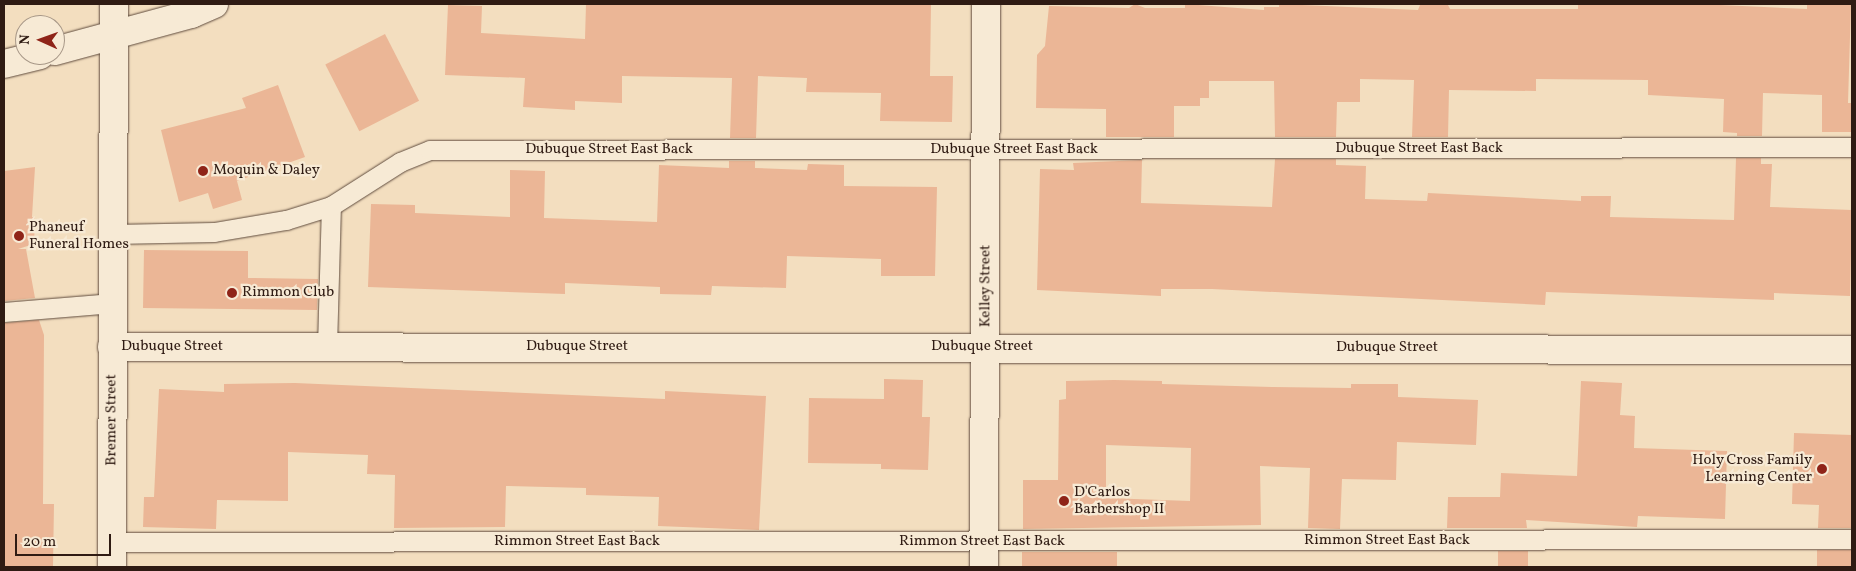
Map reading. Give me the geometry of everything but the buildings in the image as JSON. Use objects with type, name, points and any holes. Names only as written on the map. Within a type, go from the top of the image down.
[{"type":"street","name":"Bremer Street","points":[[112,554],[114,4]]},
{"type":"street","points":[[65,48],[191,14],[214,4]]},
{"type":"street","name":"Kelley Street","points":[[984,555],[986,4]]},
{"type":"street","name":"Dubuque Street","points":[[112,346],[1852,350]]},
{"type":"lane","name":"Dubuque Street East Back","points":[[113,234],[214,232],[286,220],[331,206],[400,162],[430,150],[1852,147]]},
{"type":"lane","points":[[327,347],[331,206]]},
{"type":"lane","points":[[4,312],[113,304]]},
{"type":"lane","name":"Rimmon Street East Back","points":[[112,554],[984,555],[1852,539]]},
{"type":"place","name":"Moquin & Daley","points":[[203,171]]},
{"type":"place","name":"Phaneuf Funeral Homes","points":[[19,236]]},
{"type":"place","name":"Rimmon Club","points":[[232,293]]},
{"type":"place","name":"Holy Cross Family Learning Center","points":[[1822,469]]},
{"type":"place","name":"D'Carlos Barbershop II","points":[[1064,501]]}]
